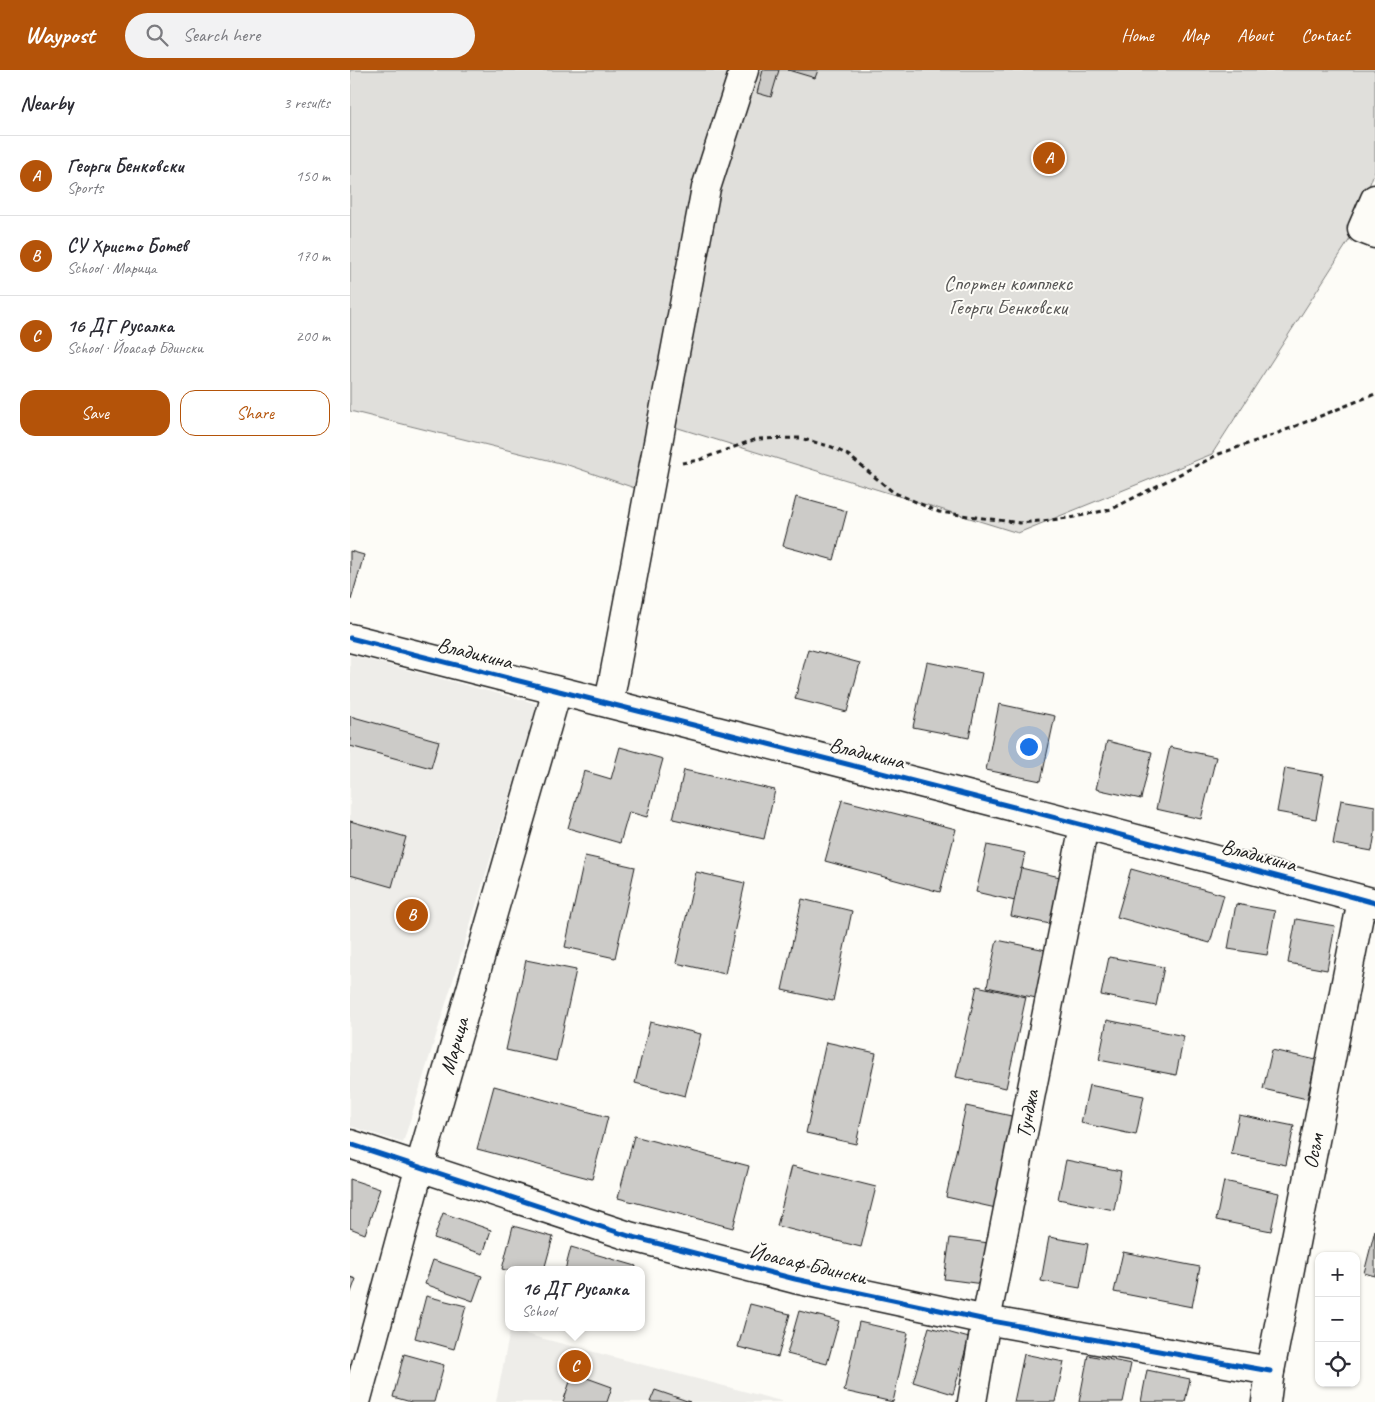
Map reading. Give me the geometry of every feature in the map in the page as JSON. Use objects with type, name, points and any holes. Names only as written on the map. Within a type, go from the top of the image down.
[{"type":"street","points":[[609,703],[706,188],[744,70]]},
{"type":"street","points":[[1375,198],[1362,229],[1375,234]]},
{"type":"street","name":"Владикина","points":[[350,638],[1084,826],[1369,902]]},
{"type":"street","name":"Марица","points":[[356,1402],[420,1166],[557,691]]},
{"type":"street","name":"Тунджа","points":[[972,1402],[986,1320],[1084,826]]},
{"type":"street","name":"Осъм","points":[[1266,1402],[1270,1371],[1369,902]]},
{"type":"street","name":"Йоасаф Бдински","points":[[350,1144],[629,1236],[795,1279],[986,1320],[1270,1371]]},
{"type":"path","points":[[654,464],[699,460],[756,439],[800,438],[832,447],[848,455],[893,492],[939,512],[1020,523],[1070,518],[1112,509],[1219,454],[1282,432],[1375,394]]},
{"type":"shaded area","points":[[350,655],[538,704],[403,1143],[350,1126]]},
{"type":"shaded area","points":[[510,1331],[514,1331],[785,1402],[496,1402]]},
{"type":"green space","name":"Спортен комплекс Георги Бенковски","points":[[350,70],[1375,70],[1375,170],[1350,239],[1212,454],[1018,533],[662,423],[649,493],[568,465],[350,411]]},
{"type":"building","points":[[763,70],[779,70],[771,97],[757,93]]},
{"type":"building","points":[[788,70],[818,70],[815,78]]},
{"type":"building","points":[[796,497],[847,511],[834,560],[783,546]]},
{"type":"building","points":[[350,551],[364,555],[351,600],[350,600]]},
{"type":"building","points":[[808,649],[860,663],[847,712],[795,699]]},
{"type":"building","points":[[927,662],[982,673],[969,738],[913,727]]},
{"type":"building","points":[[999,704],[1055,716],[1041,781],[986,770]]},
{"type":"building","points":[[350,716],[439,741],[431,768],[350,746]]},
{"type":"building","points":[[1107,741],[1152,752],[1141,799],[1096,789]]},
{"type":"building","points":[[620,747],[663,759],[647,817],[629,812],[620,843],[568,828],[584,771],[611,779]]},
{"type":"building","points":[[1170,747],[1216,757],[1201,819],[1156,809]]},
{"type":"building","points":[[1285,768],[1324,775],[1316,819],[1277,812]]},
{"type":"building","points":[[684,770],[775,790],[764,839],[673,819]]},
{"type":"building","points":[[842,800],[956,829],[940,892],[825,861]]},
{"type":"building","points":[[1341,800],[1375,806],[1375,833],[1372,851],[1333,844]]},
{"type":"building","points":[[350,821],[406,837],[392,887],[350,875]]},
{"type":"building","points":[[987,845],[1025,853],[1015,901],[976,892]]},
{"type":"building","points":[[585,856],[635,867],[615,958],[565,947]]},
{"type":"building","points":[[1021,868],[1060,877],[1050,924],[1011,916]]},
{"type":"building","points":[[1131,869],[1224,895],[1210,943],[1117,917]]},
{"type":"building","points":[[696,872],[745,883],[725,974],[676,963]]},
{"type":"building","points":[[802,899],[852,911],[833,1001],[782,990]]},
{"type":"building","points":[[1236,904],[1275,911],[1267,955],[1228,949]]},
{"type":"building","points":[[1296,919],[1335,926],[1327,970],[1288,963]]},
{"type":"building","points":[[997,940],[1046,950],[1036,998],[987,987]]},
{"type":"building","points":[[1109,957],[1164,967],[1156,1006],[1101,995]]},
{"type":"building","points":[[526,960],[576,970],[556,1061],[506,1050]]},
{"type":"building","points":[[977,986],[1026,997],[1006,1088],[956,1077]]},
{"type":"building","points":[[1107,1020],[1184,1036],[1176,1075],[1099,1060]]},
{"type":"building","points":[[650,1022],[701,1034],[685,1096],[635,1083]]},
{"type":"building","points":[[826,1042],[876,1053],[856,1144],[806,1133]]},
{"type":"building","points":[[1272,1050],[1316,1060],[1307,1099],[1263,1089]]},
{"type":"building","points":[[1089,1085],[1144,1096],[1136,1135],[1081,1123]]},
{"type":"building","points":[[494,1086],[608,1117],[592,1179],[477,1149]]},
{"type":"building","points":[[966,1106],[1016,1117],[996,1208],[946,1197]]},
{"type":"building","points":[[1239,1115],[1294,1126],[1286,1165],[1231,1154]]},
{"type":"building","points":[[634,1136],[749,1166],[733,1228],[618,1198]]},
{"type":"building","points":[[1066,1160],[1121,1171],[1114,1210],[1058,1199]]},
{"type":"building","points":[[792,1166],[876,1187],[861,1247],[777,1226]]},
{"type":"building","points":[[350,1179],[380,1189],[365,1234],[350,1228]]},
{"type":"building","points":[[1224,1181],[1279,1193],[1271,1231],[1216,1220]]},
{"type":"building","points":[[443,1213],[491,1230],[483,1254],[434,1238]]},
{"type":"building","points":[[513,1226],[553,1237],[545,1266],[505,1266],[505,1270],[502,1269]]},
{"type":"building","points":[[1375,1230],[1375,1276],[1364,1273]]},
{"type":"building","points":[[1049,1237],[1088,1244],[1080,1288],[1041,1281]]},
{"type":"building","points":[[950,1238],[989,1243],[983,1284],[944,1279]]},
{"type":"building","points":[[571,1247],[636,1266],[566,1266]]},
{"type":"building","points":[[1123,1252],[1200,1267],[1192,1307],[1114,1292]]},
{"type":"building","points":[[433,1260],[482,1276],[473,1301],[425,1284]]},
{"type":"building","points":[[350,1277],[356,1279],[350,1295]]},
{"type":"building","points":[[426,1296],[466,1306],[454,1349],[415,1338]]},
{"type":"building","points":[[750,1304],[790,1314],[778,1357],[738,1347]]},
{"type":"building","points":[[799,1311],[839,1321],[827,1364],[787,1354]]},
{"type":"building","points":[[859,1322],[908,1333],[893,1402],[844,1391]]},
{"type":"building","points":[[929,1327],[969,1338],[953,1394],[913,1382]]},
{"type":"building","points":[[404,1354],[444,1365],[434,1402],[411,1402],[393,1397]]},
{"type":"building","points":[[1024,1354],[1064,1362],[1055,1402],[1014,1402]]},
{"type":"building","points":[[1088,1355],[1131,1364],[1123,1402],[1079,1402]]},
{"type":"building","points":[[1147,1370],[1190,1379],[1185,1402],[1141,1402]]},
{"type":"building","points":[[573,1373],[612,1387],[607,1402],[563,1402]]},
{"type":"building","points":[[655,1390],[690,1402],[650,1402]]},
{"type":"cycle path","points":[[350,638],[991,801],[1375,903]]},
{"type":"cycle path","points":[[350,1144],[629,1236],[795,1279],[986,1320],[1270,1371]]},
{"type":"place","name":"Георги Бенковски","points":[[1049,158]]},
{"type":"place","name":"СУ Христо Ботев","points":[[412,915]]},
{"type":"place","name":"16 ДГ Русалка","points":[[575,1366]]}]
